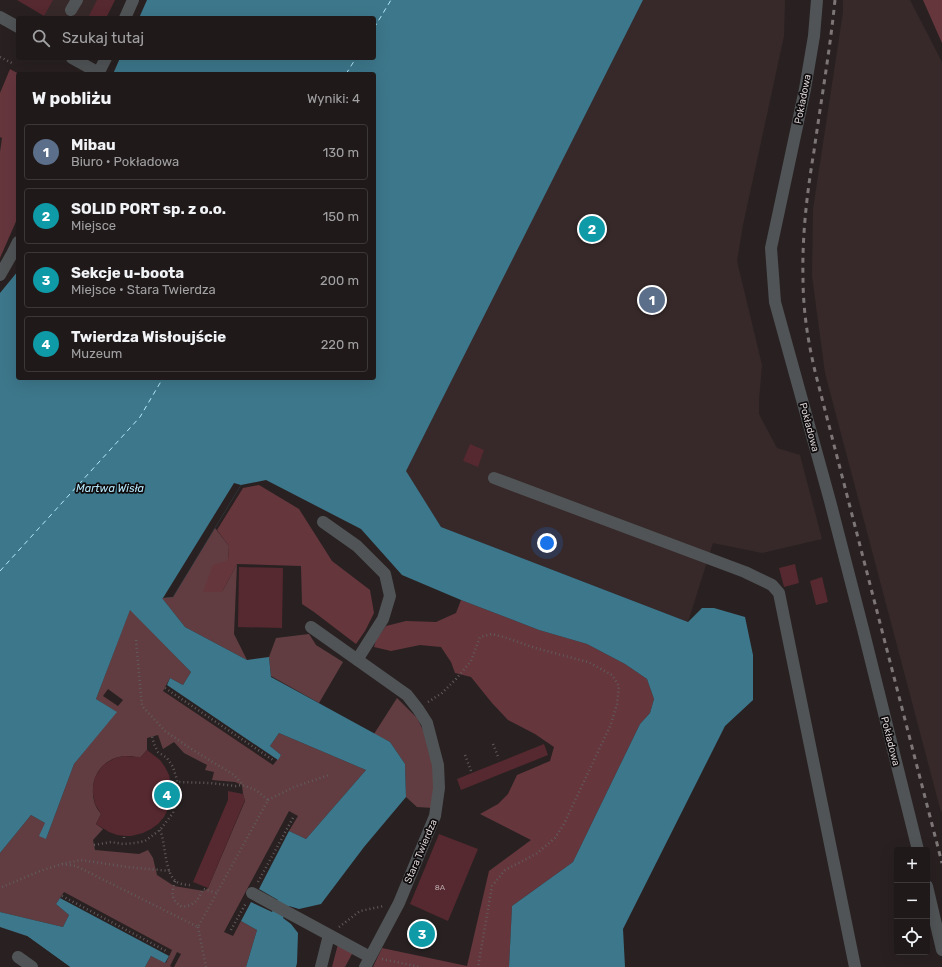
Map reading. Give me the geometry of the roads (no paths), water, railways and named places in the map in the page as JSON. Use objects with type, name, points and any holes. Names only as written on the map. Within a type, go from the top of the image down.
[{"type":"street","points":[[126,16],[133,0]]},
{"type":"street","name":"Pokładowa","points":[[817,0],[814,36],[805,89],[771,248],[775,302],[834,515],[917,847]]},
{"type":"street","points":[[0,17],[16,26]]},
{"type":"street","points":[[76,60],[95,71],[104,60]]},
{"type":"street","points":[[0,275],[16,246]]},
{"type":"street","points":[[494,478],[745,572],[772,585],[779,593],[855,967]]},
{"type":"street","points":[[323,522],[357,546],[385,574],[390,596],[382,619],[357,660]]},
{"type":"street","name":"Stara Twierdza","points":[[311,627],[407,695],[427,723],[438,765],[439,788],[435,816],[399,903],[368,962]]},
{"type":"street","points":[[253,891],[280,908],[330,935],[368,962]]},
{"type":"street","points":[[930,899],[942,950]]},
{"type":"street","points":[[321,967],[330,935]]},
{"type":"street","points":[[18,957],[32,967]]},
{"type":"water","name":"Martwa Wisła","points":[[147,0],[643,0],[406,471],[441,527],[688,622],[702,608],[714,608],[745,617],[753,655],[753,700],[725,726],[623,929],[625,967],[509,967],[512,906],[573,862],[640,724],[650,713],[654,699],[647,679],[625,664],[587,644],[539,630],[461,600],[402,575],[361,529],[266,480],[241,485],[173,597],[162,598],[185,627],[247,660],[269,657],[271,677],[390,742],[405,764],[406,797],[364,847],[321,904],[299,909],[289,906],[283,918],[291,924],[298,933],[296,967],[246,967],[257,930],[241,921],[251,902],[272,912],[278,900],[259,889],[289,831],[306,839],[366,770],[279,733],[270,746],[281,755],[278,760],[167,685],[170,678],[183,685],[191,672],[130,610],[96,699],[117,712],[74,764],[46,839],[39,836],[45,823],[31,815],[0,853],[0,293],[16,273],[16,380],[376,380],[376,72],[114,72],[119,60],[376,60],[376,16],[140,16]]},
{"type":"water","points":[[60,898],[169,956],[165,963],[151,956],[145,967],[70,967],[27,936],[0,927],[0,912],[63,927],[69,915],[56,904]]},
{"type":"railway","points":[[835,0],[806,214],[803,246],[803,291],[805,318],[815,370],[942,863]]},
{"type":"place","name":"SOLID PORT sp. z o.o.","points":[[592,229]]},
{"type":"place","name":"Mibau","points":[[652,300]]},
{"type":"place","name":"Twierdza Wisłoujście","points":[[167,795]]},
{"type":"place","name":"Sekcje u-boota","points":[[422,934]]}]
